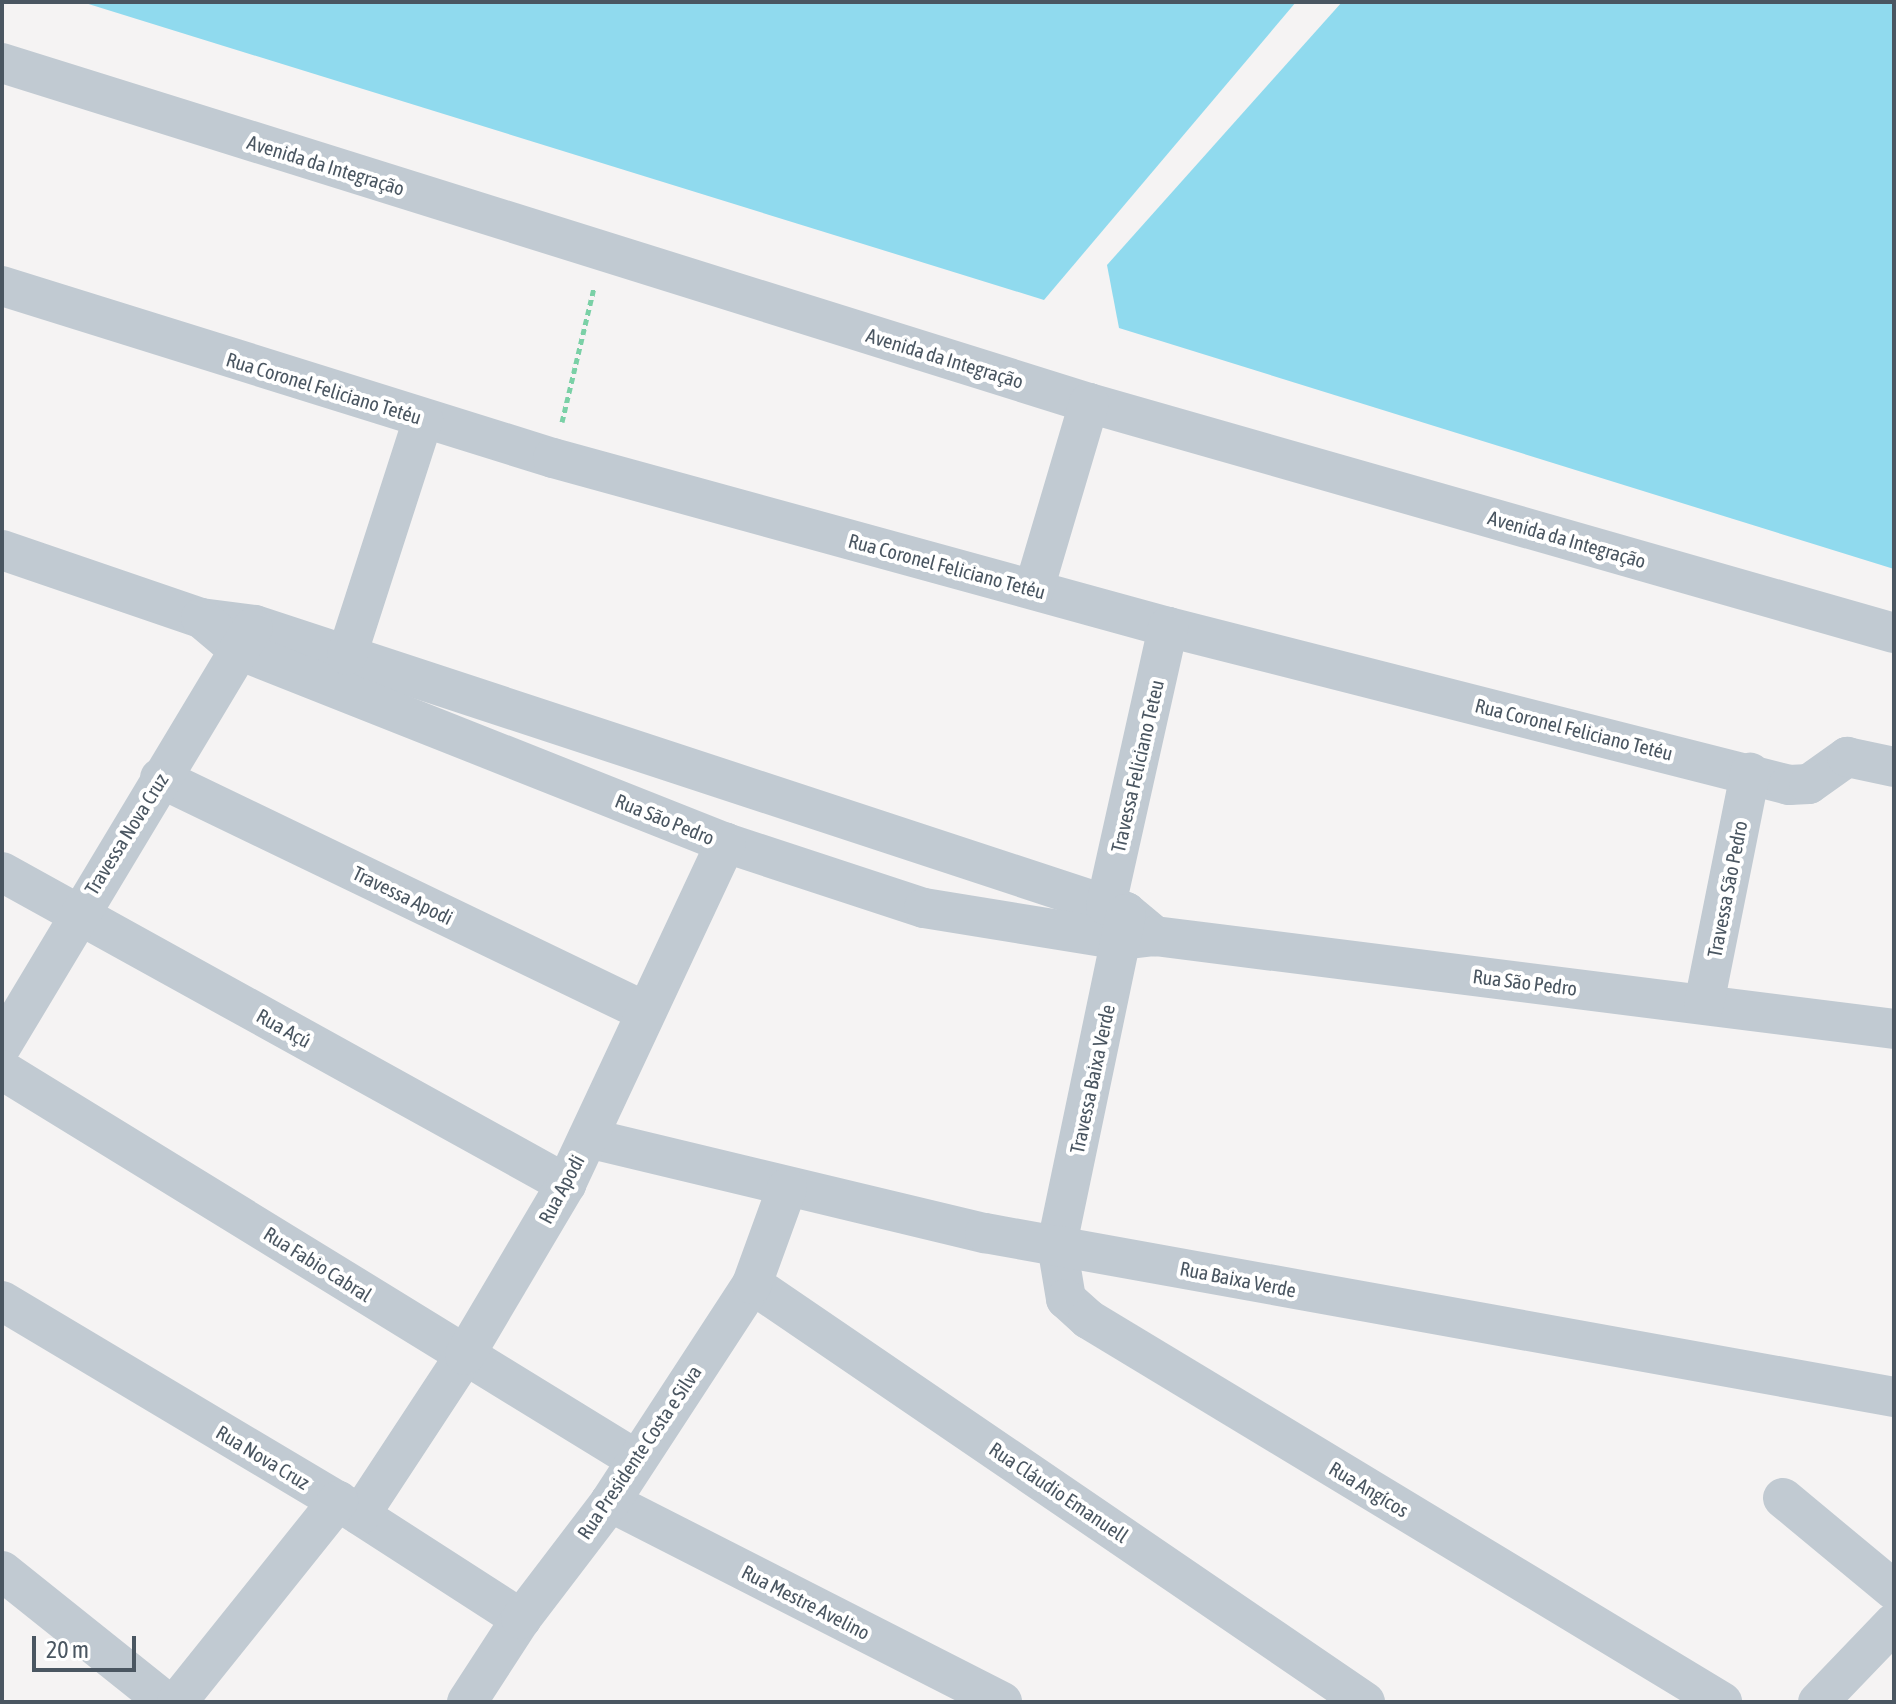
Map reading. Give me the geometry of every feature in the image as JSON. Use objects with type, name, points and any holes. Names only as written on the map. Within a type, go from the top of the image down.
[{"type":"street","name":"Avenida da Integração","points":[[2,63],[1089,403],[1894,633]]},
{"type":"street","name":"Rua Coronel Feliciano Tetéu","points":[[2,286],[553,458],[1168,627],[1800,786],[1847,757],[1894,767]]},
{"type":"street","points":[[1034,589],[1089,403]]},
{"type":"street","points":[[347,655],[423,419]]},
{"type":"street","name":"Rua São Pedro","points":[[2,550],[201,618],[726,843],[924,908],[1127,923],[1894,1029]]},
{"type":"street","name":"Travessa Feliciano Teteu","points":[[1127,923],[1168,627]]},
{"type":"street","name":"Rua São Pedro","points":[[247,637],[347,655],[1127,923]]},
{"type":"street","name":"Travessa Nova Cruz","points":[[2,1045],[77,914],[247,637]]},
{"type":"street","name":"Travessa São Pedro","points":[[1704,1004],[1750,773]]},
{"type":"street","name":"Travessa Apodi","points":[[160,778],[646,1012]]},
{"type":"street","name":"Rua Apodi","points":[[177,1702],[349,1508],[465,1355],[566,1184],[726,843]]},
{"type":"street","name":"Rua Açú","points":[[2,872],[566,1184]]},
{"type":"street","name":"Travessa Baixa Verde","points":[[1057,1245],[1127,923]]},
{"type":"street","name":"Rua Fabio Cabral","points":[[2,1070],[635,1459]]},
{"type":"street","name":"Rua Baixa Verde","points":[[588,1138],[787,1188],[1057,1245],[1894,1397]]},
{"type":"street","name":"Rua Presidente Costa e Silva","points":[[467,1702],[521,1619],[610,1502],[635,1459],[752,1284],[787,1188]]},
{"type":"street","name":"Rua Angícos","points":[[1057,1245],[1059,1282],[1066,1299],[1088,1319],[1722,1702]]},
{"type":"street","name":"Rua Cláudio Emanuell","points":[[752,1284],[1365,1702]]},
{"type":"street","name":"Rua Nova Cruz","points":[[2,1301],[349,1508],[521,1619]]},
{"type":"street","points":[[1783,1498],[1894,1590]]},
{"type":"street","name":"Rua Mestre Avelino","points":[[610,1502],[1002,1702]]},
{"type":"street","points":[[2,1571],[166,1702]]},
{"type":"street","points":[[1818,1702],[1894,1623]]},
{"type":"path","points":[[553,458],[603,252]]},
{"type":"water","points":[[82,2],[1296,2],[1044,300]]},
{"type":"water","points":[[1342,2],[1894,2],[1894,569],[1119,328],[1107,265]]}]
